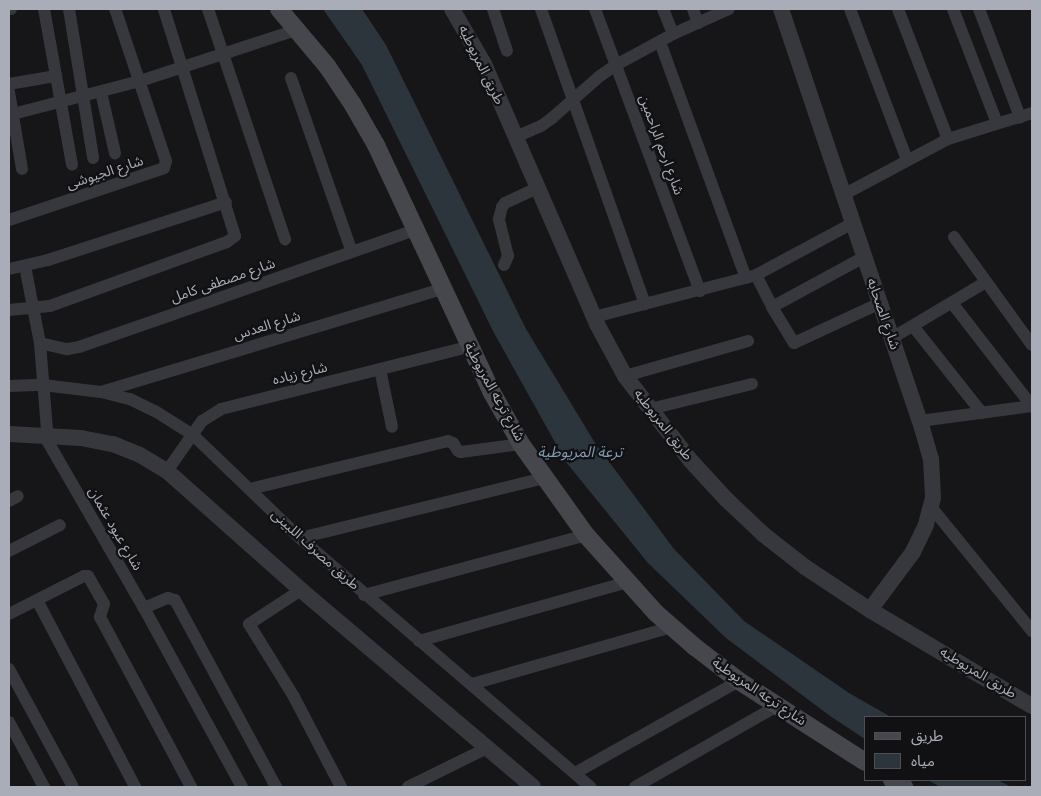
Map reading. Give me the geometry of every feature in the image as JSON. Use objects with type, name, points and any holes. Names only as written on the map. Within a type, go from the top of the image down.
[{"type":"main road","name":"شارع ترعه المريوطية","points":[[280,9],[299,29],[353,105],[376,145],[490,391],[522,444],[586,535],[672,627],[739,681],[864,761]]},
{"type":"street","points":[[44,9],[72,164]]},
{"type":"street","points":[[69,9],[92,158]]},
{"type":"street","name":"شارع الجيوشى","points":[[9,220],[164,168],[166,161],[115,9]]},
{"type":"street","points":[[9,310],[34,308],[57,303],[227,242],[235,236],[226,202],[164,9]]},
{"type":"street","points":[[208,9],[285,239]]},
{"type":"street","name":"طريق المريوطيه","points":[[452,9],[484,64],[594,317],[625,376],[691,461],[726,499],[763,534],[805,567],[870,610],[1032,706]]},
{"type":"street","points":[[493,9],[507,51]]},
{"type":"street","points":[[541,9],[645,304]]},
{"type":"street","name":"شارع ارحم الراحمين","points":[[594,9],[700,291]]},
{"type":"street","points":[[663,9],[673,34]]},
{"type":"street","points":[[693,9],[698,23]]},
{"type":"street","points":[[516,137],[541,126],[600,76],[616,65],[673,34],[729,9]]},
{"type":"street","name":"شارع الصحابه","points":[[781,9],[920,421],[933,472],[932,508],[913,552],[870,610]]},
{"type":"street","points":[[850,9],[907,160]]},
{"type":"street","points":[[898,9],[948,140]]},
{"type":"street","points":[[953,9],[997,124]]},
{"type":"street","points":[[843,195],[948,140],[1026,115],[979,9]]},
{"type":"street","points":[[13,114],[140,81],[299,29]]},
{"type":"street","points":[[660,42],[751,277],[794,343],[880,303]]},
{"type":"street","points":[[9,84],[56,76]]},
{"type":"street","points":[[291,78],[352,252]]},
{"type":"street","points":[[9,92],[13,114],[12,130],[22,169]]},
{"type":"street","points":[[101,92],[115,153]]},
{"type":"street","points":[[504,265],[508,256],[500,219],[502,207],[504,203],[537,188]]},
{"type":"street","points":[[9,268],[25,266],[226,202]]},
{"type":"street","points":[[594,317],[751,277],[853,223]]},
{"type":"street","name":"شارع مصطفى كامل","points":[[40,343],[67,349],[79,347],[415,230]]},
{"type":"street","points":[[954,237],[1032,345]]},
{"type":"street","points":[[772,307],[864,257]]},
{"type":"street","name":"شارع عبود عثمان","points":[[25,266],[40,343],[46,436],[51,448],[144,608],[242,787]]},
{"type":"street","points":[[892,338],[986,282]]},
{"type":"street","name":"شارع العدس","points":[[101,392],[442,289]]},
{"type":"street","points":[[920,421],[1032,406],[952,303]]},
{"type":"street","points":[[913,326],[982,413]]},
{"type":"street","points":[[625,376],[748,341]]},
{"type":"street","name":"شارع زياده","points":[[167,471],[202,421],[221,409],[468,347]]},
{"type":"street","points":[[380,369],[392,427]]},
{"type":"street","points":[[650,409],[752,384]]},
{"type":"street","name":"طريق مصرف اللبينى","points":[[9,386],[43,385],[101,392],[130,400],[155,411],[192,434],[300,538],[364,595],[472,684],[591,787]]},
{"type":"street","points":[[9,434],[81,438],[113,444],[140,455],[167,471],[301,590],[533,787]]},
{"type":"street","points":[[250,489],[448,441],[453,443],[458,452],[522,444]]},
{"type":"street","points":[[300,538],[545,478]]},
{"type":"street","points":[[932,508],[1032,631]]},
{"type":"street","points":[[9,551],[60,525]]},
{"type":"street","points":[[364,595],[586,535]]},
{"type":"street","points":[[9,614],[84,576],[88,576],[104,604],[100,617],[191,787]]},
{"type":"street","points":[[419,641],[628,582]]},
{"type":"street","points":[[301,590],[249,624],[294,697],[341,787]]},
{"type":"street","points":[[144,608],[168,598],[175,600],[276,787]]},
{"type":"street","points":[[37,600],[135,787]]},
{"type":"street","points":[[472,684],[672,627]]},
{"type":"street","points":[[9,669],[72,787]]},
{"type":"street","points":[[575,773],[739,681]]},
{"type":"street","points":[[635,787],[777,706]]},
{"type":"street","points":[[9,722],[44,787]]},
{"type":"street","points":[[408,787],[487,748]]},
{"type":"water","name":"ترعة المريوطية","points":[[323,9],[362,9],[386,45],[526,329],[595,443],[674,549],[744,621],[849,693],[889,716],[864,716],[864,738],[830,716],[726,638],[648,563],[566,462],[493,331],[362,65]]},
{"type":"water","points":[[930,781],[1000,781],[1011,787],[940,787]]}]
